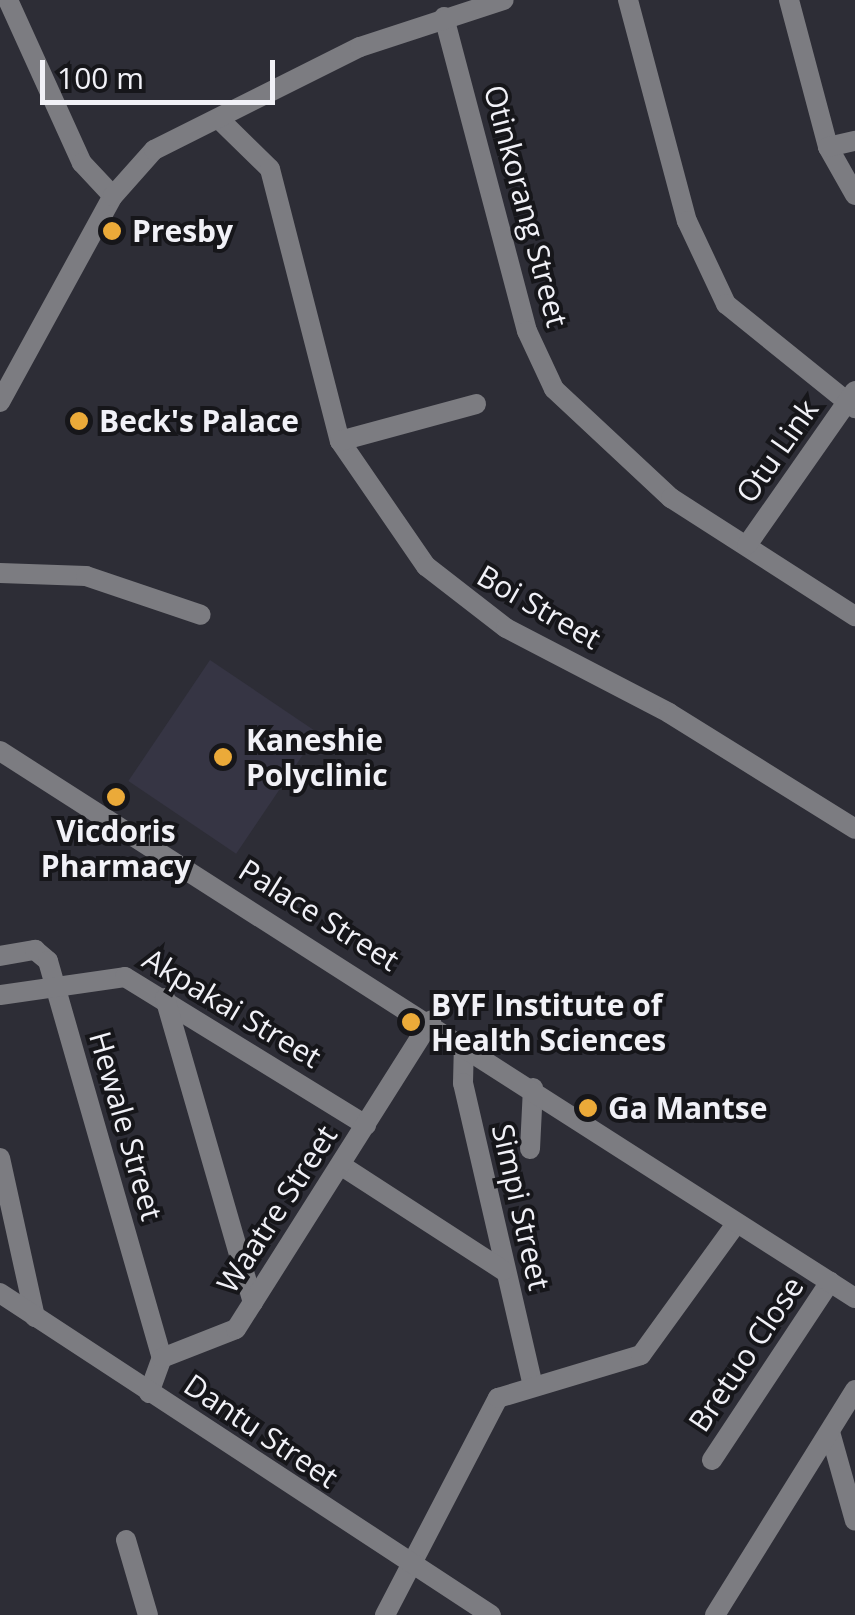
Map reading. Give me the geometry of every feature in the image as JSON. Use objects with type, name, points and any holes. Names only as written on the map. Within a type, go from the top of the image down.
[{"type":"street","points":[[0,402],[113,196],[154,150],[360,47],[504,0]]},
{"type":"street","points":[[628,0],[687,221],[726,304],[853,400]]},
{"type":"street","points":[[789,0],[828,147],[855,195]]},
{"type":"street","points":[[8,14],[82,164],[113,196]]},
{"type":"street","name":"Otinkorang Street","points":[[444,18],[527,331],[554,389],[670,498],[855,616]]},
{"type":"street","name":"Boi Street","points":[[219,119],[270,169],[340,440],[384,514],[448,588],[855,829]]},
{"type":"street","points":[[828,147],[855,141]]},
{"type":"street","name":"Otu Link","points":[[747,545],[853,400]]},
{"type":"street","points":[[340,440],[476,404]]},
{"type":"street","points":[[0,574],[86,576],[201,615]]},
{"type":"street","name":"Palace Street","points":[[0,751],[431,1020],[736,1224],[855,1298]]},
{"type":"street","points":[[0,956],[35,950],[53,981]]},
{"type":"street","name":"Akpakai Street","points":[[0,996],[53,981],[117,974],[165,998],[366,1124]]},
{"type":"street","name":"Hewale Street","points":[[53,981],[162,1358]]},
{"type":"street","points":[[165,998],[252,1302]]},
{"type":"street","name":"Waatre Street","points":[[162,1358],[227,1336],[342,1166],[431,1020]]},
{"type":"street","name":"Simpi Street","points":[[464,1042],[463,1083],[503,1270],[532,1382]]},
{"type":"street","points":[[530,1149],[533,1088]]},
{"type":"street","points":[[0,1158],[35,1317]]},
{"type":"street","points":[[342,1166],[503,1270]]},
{"type":"street","points":[[384,1615],[493,1404],[532,1382],[646,1352],[736,1224]]},
{"type":"street","name":"Bretuo Close","points":[[712,1460],[830,1282]]},
{"type":"street","name":"Dantu Street","points":[[0,1293],[410,1566],[492,1615]]},
{"type":"street","points":[[148,1393],[162,1358]]},
{"type":"street","points":[[715,1615],[855,1390]]},
{"type":"street","points":[[830,1432],[855,1521]]},
{"type":"street","points":[[126,1540],[148,1615]]},
{"type":"shaded area","name":"Kaneshie Polyclinic","points":[[210,660],[318,733],[236,854],[128,781]]},
{"type":"place","name":"Presby","points":[[112,231]]},
{"type":"place","name":"Beck's Palace","points":[[79,421]]},
{"type":"place","name":"Kaneshie Polyclinic","points":[[223,757]]},
{"type":"place","name":"Vicdoris Pharmacy","points":[[116,797]]},
{"type":"place","name":"BYF Institute of Health Sciences","points":[[411,1022]]},
{"type":"place","name":"Ga Mantse","points":[[588,1108]]}]
